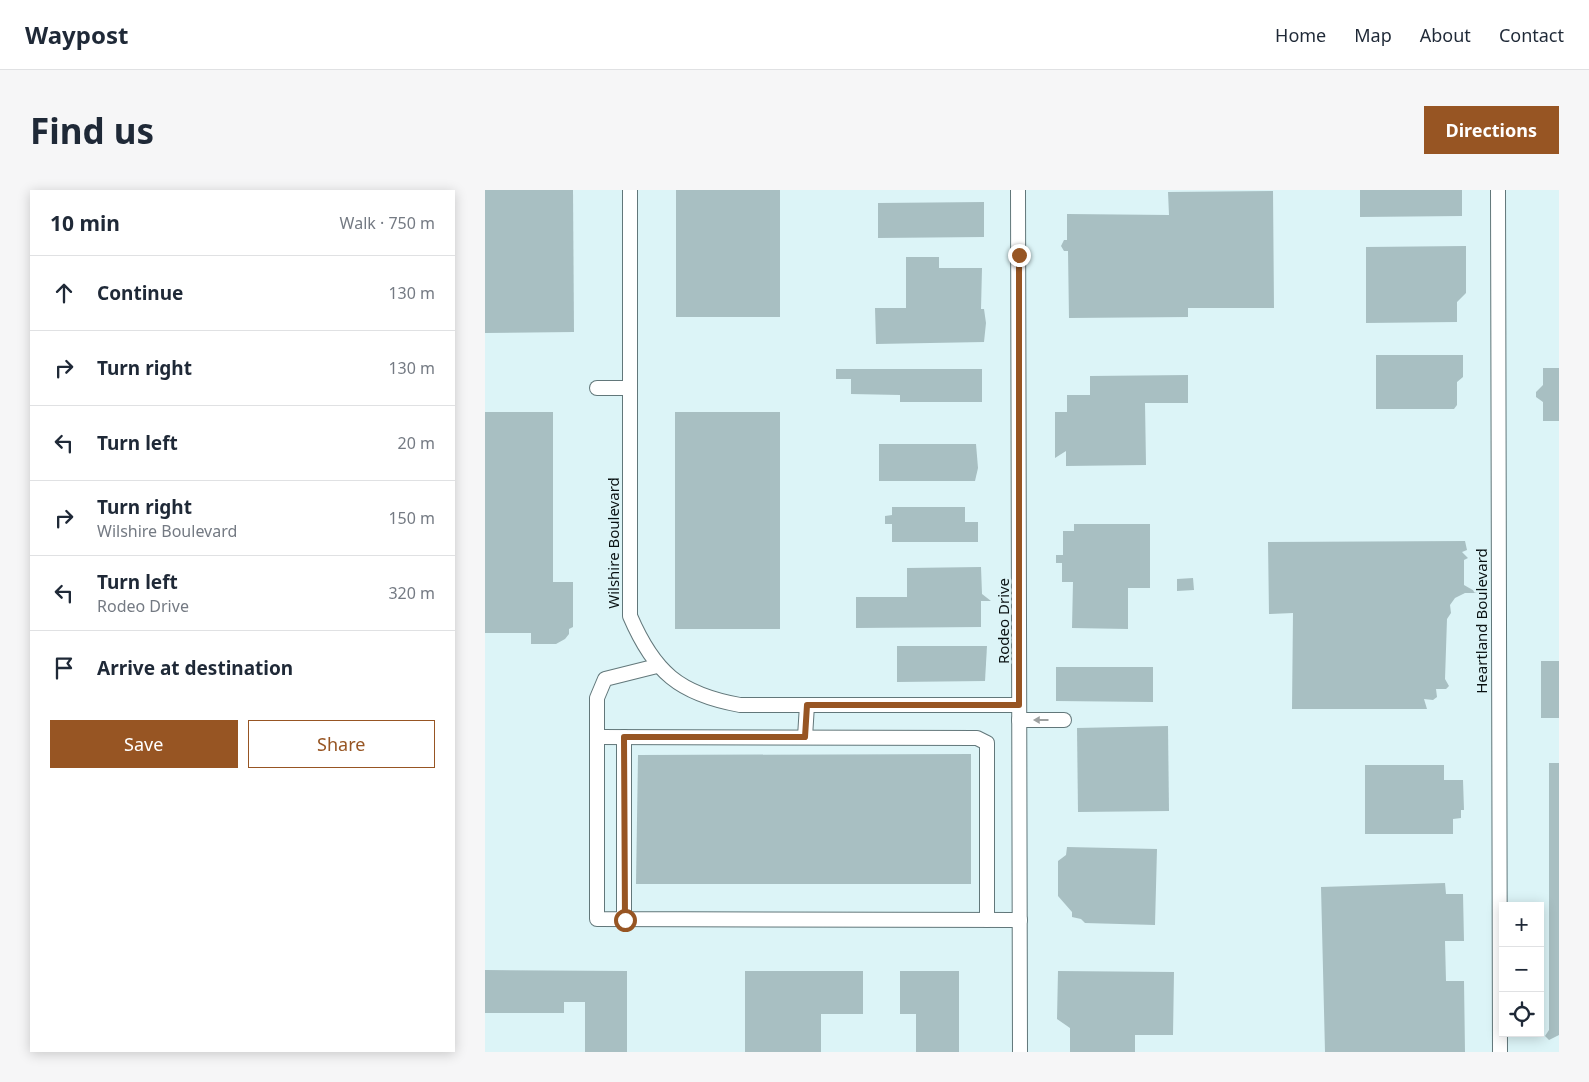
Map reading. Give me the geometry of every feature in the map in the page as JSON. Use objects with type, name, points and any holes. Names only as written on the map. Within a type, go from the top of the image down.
[{"type":"street","name":"Wilshire Boulevard","points":[[630,190],[630,616],[641,643],[657,666],[678,684],[711,700],[740,705],[1019,705]]},
{"type":"street","name":"Rodeo Drive","points":[[1018,190],[1020,1052]]},
{"type":"street","name":"Heartland Boulevard","points":[[1498,190],[1500,1052]]},
{"type":"street","points":[[597,388],[630,388]]},
{"type":"street","points":[[657,666],[605,679],[597,698],[597,920],[1020,920]]},
{"type":"street","points":[[805,737],[807,705]]},
{"type":"street","points":[[1019,720],[1064,720]]},
{"type":"street","points":[[597,737],[977,738],[987,743],[987,920]]},
{"type":"street","points":[[624,737],[625,920]]},
{"type":"building","points":[[485,190],[573,190],[574,332],[485,333]]},
{"type":"building","points":[[676,190],[780,190],[780,317],[676,317]]},
{"type":"building","points":[[1360,190],[1462,190],[1462,216],[1360,217]]},
{"type":"building","points":[[1273,191],[1274,308],[1188,308],[1188,317],[1069,318],[1068,251],[1064,251],[1061,246],[1064,240],[1067,240],[1067,214],[1169,215],[1168,192]]},
{"type":"building","points":[[984,202],[984,237],[878,238],[878,203]]},
{"type":"building","points":[[1466,246],[1466,293],[1457,302],[1457,322],[1366,323],[1366,247]]},
{"type":"building","points":[[906,257],[939,257],[939,268],[982,268],[981,309],[984,309],[986,323],[984,342],[876,344],[875,308],[906,308]]},
{"type":"building","points":[[1376,355],[1463,355],[1463,377],[1457,382],[1457,405],[1454,409],[1376,409]]},
{"type":"building","points":[[1543,368],[1559,368],[1559,421],[1543,421],[1543,402],[1536,397],[1536,392],[1543,385]]},
{"type":"building","points":[[836,369],[982,369],[982,402],[900,402],[900,395],[851,394],[851,379],[836,379]]},
{"type":"building","points":[[1188,375],[1188,403],[1145,403],[1146,465],[1066,466],[1066,451],[1055,458],[1055,412],[1067,412],[1067,395],[1090,395],[1090,376]]},
{"type":"building","points":[[485,412],[553,412],[553,582],[573,582],[573,627],[569,629],[569,634],[565,639],[556,644],[531,644],[531,633],[485,633]]},
{"type":"building","points":[[675,412],[780,412],[780,629],[675,629]]},
{"type":"building","points":[[879,444],[976,444],[978,468],[975,481],[879,481]]},
{"type":"building","points":[[892,507],[965,507],[965,522],[978,522],[978,542],[892,542],[892,524],[885,524],[885,516],[892,515]]},
{"type":"building","points":[[1074,524],[1150,524],[1150,588],[1128,588],[1128,629],[1072,628],[1073,582],[1062,582],[1062,563],[1056,563],[1056,555],[1063,555],[1063,531],[1074,531]]},
{"type":"building","points":[[1465,541],[1467,550],[1462,552],[1468,558],[1464,560],[1464,585],[1478,593],[1465,593],[1455,598],[1450,605],[1451,613],[1447,619],[1445,679],[1449,686],[1446,689],[1436,689],[1437,697],[1433,700],[1424,699],[1427,709],[1292,709],[1293,613],[1269,614],[1268,542]]},
{"type":"building","points":[[981,567],[982,594],[991,601],[981,601],[981,627],[856,628],[856,597],[907,597],[907,568]]},
{"type":"building","points":[[1193,578],[1194,590],[1177,591],[1177,579]]},
{"type":"building","points":[[897,646],[987,646],[985,681],[897,682]]},
{"type":"building","points":[[1541,661],[1559,661],[1559,718],[1541,718]]},
{"type":"building","points":[[1056,667],[1153,667],[1153,702],[1056,701]]},
{"type":"building","points":[[1168,726],[1169,811],[1078,812],[1077,728]]},
{"type":"building","points":[[971,754],[971,884],[636,884],[638,755]]},
{"type":"building","points":[[1549,763],[1559,763],[1559,1035],[1549,1040],[1545,1036],[1549,1030]]},
{"type":"building","points":[[1365,765],[1444,765],[1444,780],[1463,780],[1464,810],[1461,810],[1461,818],[1453,819],[1453,834],[1365,834]]},
{"type":"building","points":[[1067,847],[1157,849],[1155,925],[1085,923],[1081,919],[1072,917],[1072,912],[1058,896],[1058,861],[1066,855]]},
{"type":"building","points":[[1445,883],[1446,894],[1463,894],[1464,941],[1445,941],[1446,981],[1464,981],[1465,1052],[1325,1052],[1321,887]]},
{"type":"building","points":[[485,970],[627,971],[627,1052],[585,1052],[585,1002],[564,1002],[564,1013],[485,1013]]},
{"type":"building","points":[[745,971],[863,971],[863,1014],[821,1014],[821,1052],[745,1052]]},
{"type":"building","points":[[900,971],[959,971],[959,1052],[916,1052],[916,1014],[900,1014]]},
{"type":"building","points":[[1058,971],[1174,972],[1173,1035],[1135,1035],[1135,1052],[1070,1052],[1070,1028],[1057,1019]]},
{"type":"route","points":[[625,920],[624,737],[805,737],[807,705],[1019,705],[1019,255]]}]
